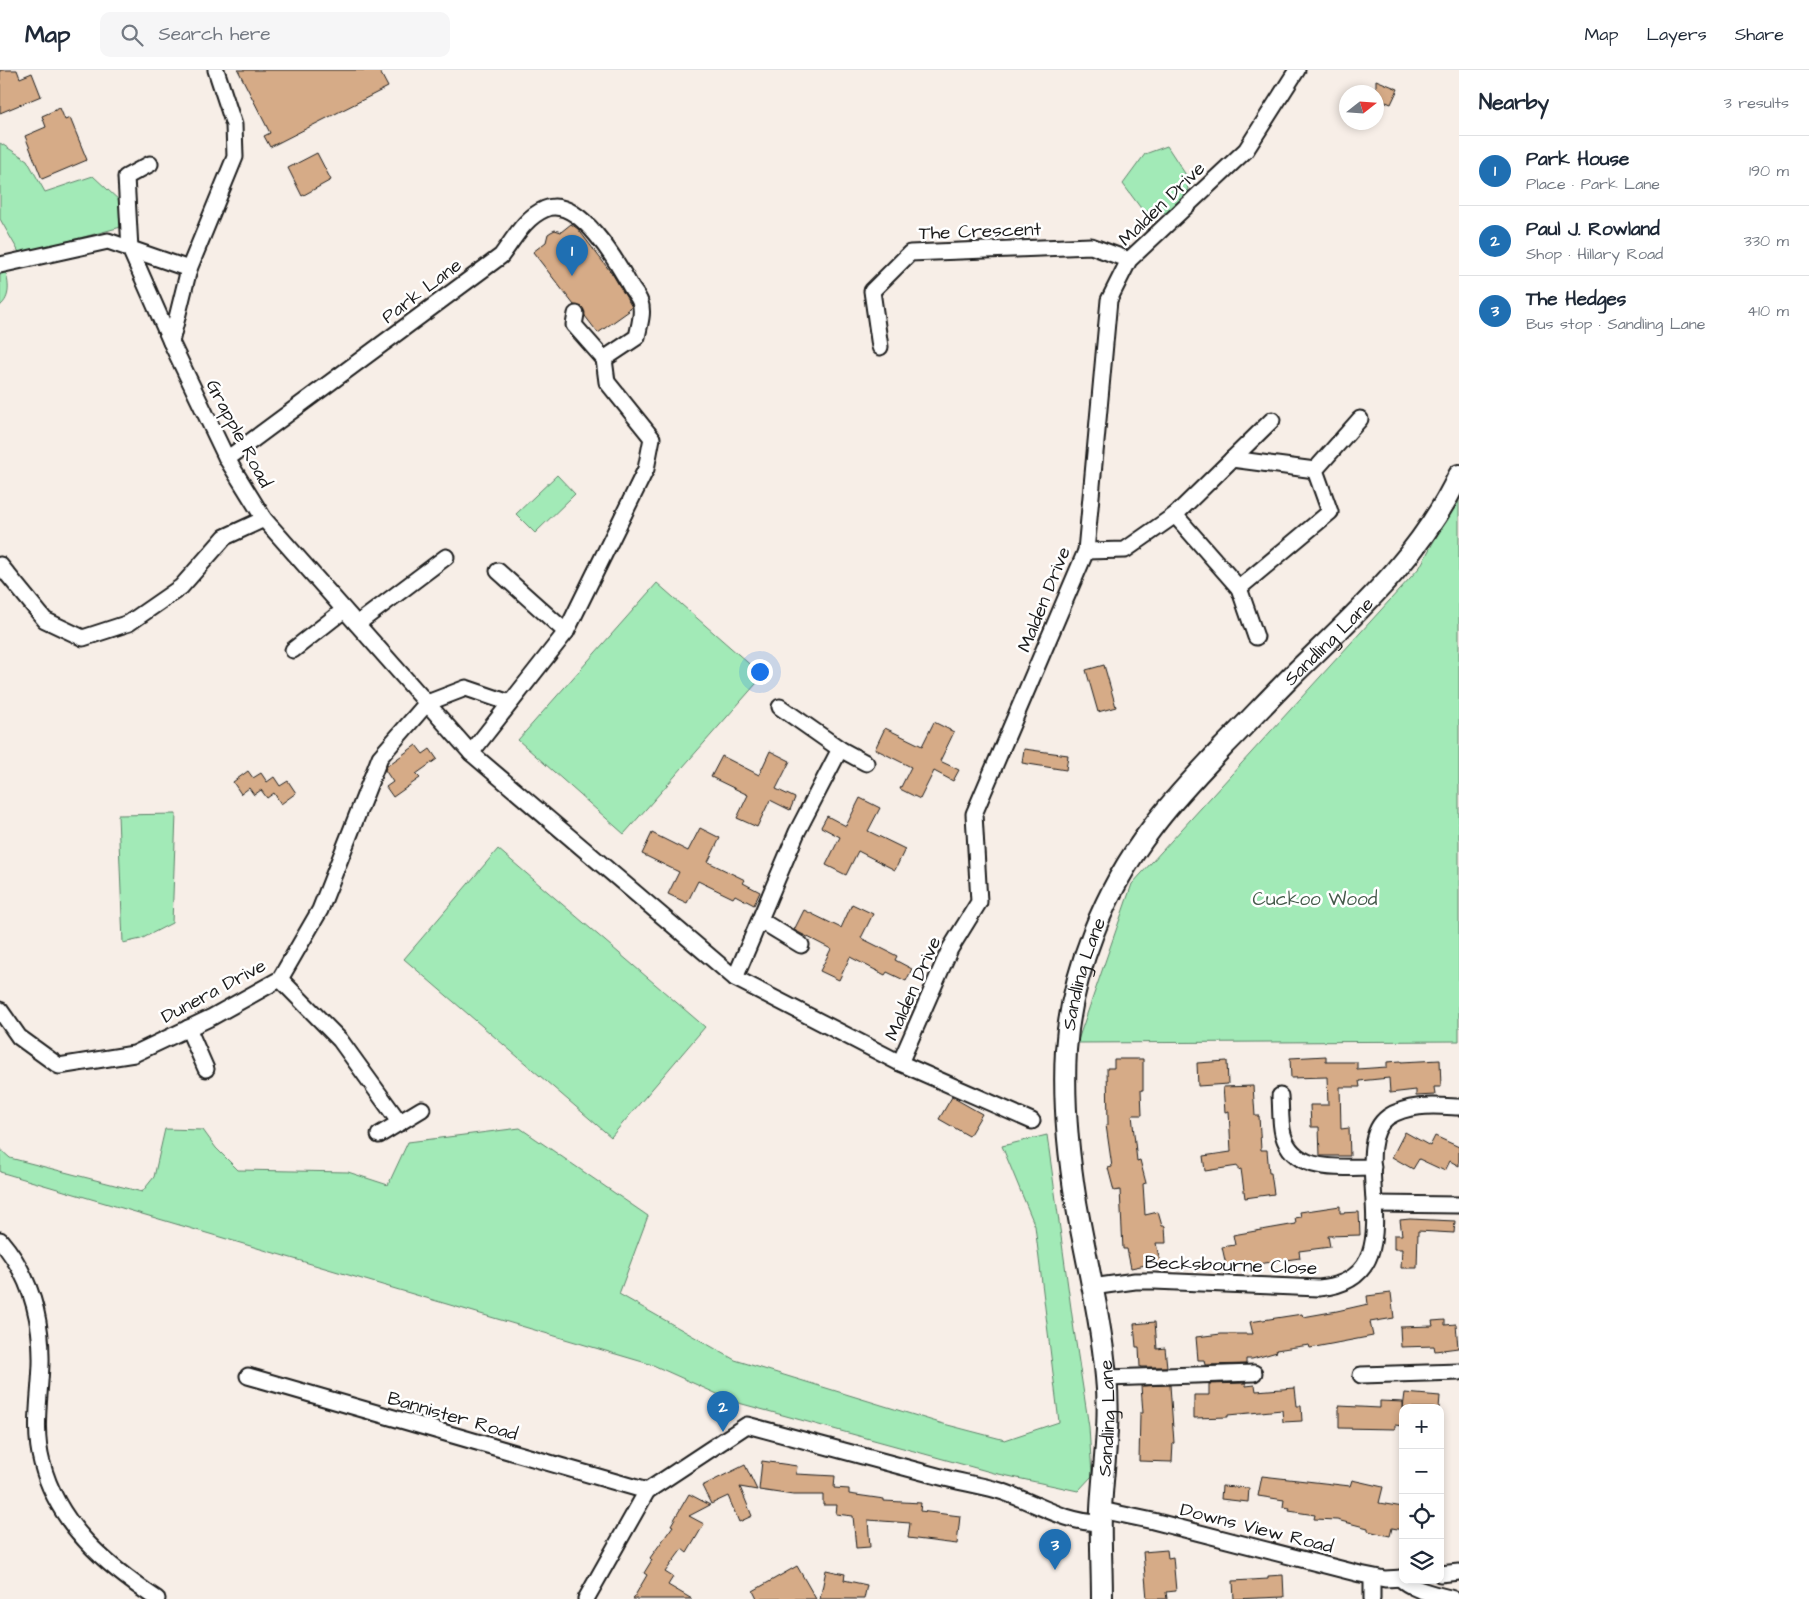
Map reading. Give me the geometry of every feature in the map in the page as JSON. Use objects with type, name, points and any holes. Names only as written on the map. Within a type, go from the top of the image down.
[{"type":"street","points":[[171,342],[189,269],[235,157],[234,125],[216,70]]},
{"type":"street","name":"Malden Drive","points":[[900,1063],[950,949],[979,902],[974,814],[1086,551],[1109,300],[1129,260],[1246,150],[1297,70]]},
{"type":"street","points":[[130,249],[126,177],[150,164]]},
{"type":"street","name":"Park Lane","points":[[227,459],[501,256],[524,223],[546,208],[565,208],[584,220],[623,271],[640,302],[641,319],[637,336],[604,359]]},
{"type":"street","points":[[0,265],[108,241],[189,269]]},
{"type":"street","name":"The Crescent","points":[[880,347],[872,291],[910,253],[1091,246],[1129,260]]},
{"type":"street","name":"Grapple Road","points":[[130,249],[171,342],[227,459],[264,519],[471,753],[735,978],[900,1063],[1032,1121]]},
{"type":"street","points":[[471,753],[566,632],[646,469],[652,438],[607,382],[604,359],[574,325],[576,314]]},
{"type":"street","points":[[1086,551],[1125,550],[1175,515],[1272,420]]},
{"type":"street","points":[[1315,470],[1360,420]]},
{"type":"street","points":[[1232,459],[1315,470]]},
{"type":"street","points":[[1239,588],[1330,512],[1315,470]]},
{"type":"street","name":"Sandling Lane","points":[[1102,1599],[1101,1516],[1108,1421],[1106,1378],[1070,1162],[1066,1125],[1066,1048],[1074,995],[1093,935],[1114,886],[1151,828],[1191,781],[1294,674],[1348,623],[1389,580],[1419,543],[1446,502],[1459,475]]},
{"type":"street","points":[[1175,515],[1239,588],[1256,637]]},
{"type":"street","points":[[0,565],[45,620],[83,638],[128,623],[181,587],[225,537],[264,519]]},
{"type":"street","points":[[357,624],[446,557]]},
{"type":"street","points":[[498,571],[566,632]]},
{"type":"street","points":[[293,650],[344,610]]},
{"type":"street","points":[[427,703],[466,688],[510,703]]},
{"type":"street","name":"Dunera Drive","points":[[0,1010],[19,1037],[59,1066],[134,1054],[212,1017],[280,979],[320,910],[380,757],[427,703]]},
{"type":"street","points":[[780,707],[840,749],[866,763]]},
{"type":"street","points":[[735,978],[797,832],[840,749]]},
{"type":"street","points":[[760,920],[801,945]]},
{"type":"street","points":[[280,979],[340,1040],[400,1123]]},
{"type":"street","points":[[188,1028],[206,1070]]},
{"type":"street","points":[[1280,1096],[1284,1136],[1291,1151],[1298,1158],[1310,1164],[1320,1166],[1373,1167]]},
{"type":"street","name":"Becksbourne Close","points":[[1092,1287],[1135,1281],[1154,1281],[1319,1288],[1334,1286],[1349,1279],[1356,1274],[1368,1259],[1373,1242],[1375,1204],[1373,1150],[1376,1132],[1379,1127],[1387,1118],[1408,1108],[1459,1106]]},
{"type":"street","points":[[379,1135],[422,1109]]},
{"type":"street","points":[[1375,1204],[1459,1205]]},
{"type":"street","points":[[0,1240],[24,1274],[33,1299],[39,1325],[41,1363],[37,1413],[42,1462],[50,1486],[62,1511],[89,1546],[116,1570],[157,1599]]},
{"type":"street","points":[[1361,1375],[1459,1372]]},
{"type":"street","points":[[1106,1378],[1254,1373]]},
{"type":"street","name":"Bannister Road","points":[[248,1376],[647,1492]]},
{"type":"street","name":"Downs View Road","points":[[647,1492],[747,1424],[942,1477],[995,1489],[1017,1496],[1069,1519],[1084,1523],[1101,1516],[1153,1521],[1372,1577],[1399,1578]]},
{"type":"street","points":[[586,1599],[647,1492]]},
{"type":"street","points":[[1444,1574],[1459,1572]]},
{"type":"street","points":[[1372,1577],[1372,1599]]},
{"type":"street","points":[[1409,1584],[1415,1588],[1453,1599]]},
{"type":"green space","points":[[0,143],[27,160],[45,192],[93,176],[121,202],[121,227],[20,254],[0,219]]},
{"type":"green space","points":[[1167,146],[1186,175],[1189,197],[1167,213],[1143,211],[1123,184],[1145,154]]},
{"type":"green space","points":[[5,270],[8,290],[4,302],[0,306],[0,272]]},
{"type":"green space","points":[[557,475],[575,494],[535,533],[516,514]]},
{"type":"green space","name":"Cuckoo Wood","points":[[1459,494],[1459,1041],[1077,1043],[1132,884],[1420,567]]},
{"type":"green space","points":[[657,583],[763,676],[624,834],[518,740]]},
{"type":"green space","points":[[176,814],[172,923],[141,939],[123,943],[118,815]]},
{"type":"green space","points":[[498,849],[705,1027],[611,1137],[404,959]]},
{"type":"green space","points":[[520,1128],[648,1216],[619,1294],[735,1360],[940,1423],[1005,1440],[1059,1422],[1035,1226],[1002,1146],[1047,1135],[1089,1427],[1092,1476],[1078,1491],[994,1473],[735,1402],[653,1365],[0,1172],[0,1149],[10,1158],[142,1192],[154,1177],[165,1129],[203,1130],[216,1148],[238,1170],[348,1172],[388,1185],[408,1142]]},
{"type":"building","points":[[0,70],[17,70],[20,78],[32,73],[41,96],[0,113]]},
{"type":"building","points":[[238,70],[379,70],[388,87],[270,147],[264,136],[270,133]]},
{"type":"building","points":[[1376,80],[1398,89],[1391,104],[1384,101],[1384,85],[1376,85]]},
{"type":"building","points":[[60,108],[65,120],[70,118],[87,160],[42,179],[25,136],[46,127],[42,116]]},
{"type":"building","points":[[317,153],[331,180],[302,196],[288,168]]},
{"type":"building","points":[[571,224],[578,229],[613,275],[632,307],[598,333],[585,316],[582,307],[574,305],[533,252],[546,242],[548,234],[555,230],[561,232]]},
{"type":"building","points":[[1104,665],[1116,707],[1098,712],[1086,670]]},
{"type":"building","points":[[934,722],[954,732],[940,761],[959,770],[953,781],[934,771],[920,799],[900,789],[911,767],[875,749],[885,728],[922,746]]},
{"type":"building","points":[[416,745],[423,754],[430,749],[437,759],[416,774],[420,778],[393,797],[386,787],[393,782],[385,770],[387,766]]},
{"type":"building","points":[[1024,749],[1068,755],[1066,770],[1022,763]]},
{"type":"building","points":[[770,751],[790,761],[776,789],[795,798],[790,810],[770,800],[757,827],[737,818],[748,795],[711,777],[722,756],[759,775]]},
{"type":"building","points":[[248,771],[253,778],[261,773],[267,782],[274,777],[280,786],[288,781],[296,793],[281,804],[274,793],[267,798],[261,790],[254,795],[249,788],[241,794],[233,782]]},
{"type":"building","points":[[860,798],[880,808],[868,831],[905,849],[895,870],[858,851],[846,875],[826,865],[840,837],[821,827],[827,816],[846,826]]},
{"type":"building","points":[[700,828],[720,838],[708,862],[745,880],[743,883],[760,892],[754,905],[735,895],[733,898],[698,881],[687,903],[668,894],[679,872],[642,854],[652,833],[688,851]]},
{"type":"building","points":[[852,904],[873,914],[861,938],[897,956],[895,960],[912,969],[906,981],[887,972],[885,975],[850,957],[839,980],[820,971],[831,949],[794,930],[804,910],[841,928]]},
{"type":"building","points":[[1326,1056],[1326,1062],[1357,1062],[1357,1069],[1387,1067],[1387,1062],[1440,1060],[1441,1087],[1434,1087],[1435,1095],[1416,1096],[1416,1090],[1390,1093],[1389,1078],[1359,1081],[1360,1087],[1340,1087],[1341,1129],[1349,1128],[1350,1156],[1320,1156],[1319,1127],[1311,1127],[1310,1105],[1328,1105],[1327,1077],[1291,1078],[1290,1058]]},
{"type":"building","points":[[1114,1059],[1143,1059],[1142,1115],[1132,1115],[1137,1161],[1140,1160],[1146,1183],[1143,1184],[1145,1215],[1158,1212],[1162,1226],[1165,1226],[1166,1243],[1156,1243],[1160,1262],[1131,1268],[1127,1249],[1123,1249],[1120,1190],[1114,1191],[1108,1168],[1112,1167],[1106,1125],[1108,1125],[1107,1068],[1114,1068]]},
{"type":"building","points":[[1227,1061],[1228,1084],[1198,1086],[1197,1063]]},
{"type":"building","points":[[1253,1086],[1255,1116],[1259,1116],[1261,1150],[1267,1150],[1269,1173],[1271,1173],[1274,1194],[1245,1198],[1241,1169],[1238,1170],[1238,1166],[1205,1171],[1203,1156],[1231,1152],[1229,1111],[1225,1112],[1223,1087]]},
{"type":"building","points":[[952,1097],[982,1114],[969,1136],[939,1119]]},
{"type":"building","points":[[1405,1132],[1430,1146],[1435,1136],[1459,1147],[1459,1166],[1450,1161],[1445,1171],[1419,1159],[1413,1169],[1392,1157]]},
{"type":"building","points":[[1340,1206],[1340,1213],[1359,1212],[1360,1235],[1328,1236],[1330,1247],[1299,1251],[1300,1258],[1244,1266],[1243,1262],[1226,1265],[1222,1247],[1235,1245],[1233,1235],[1296,1224],[1295,1218],[1301,1217],[1300,1212]]},
{"type":"building","points":[[1400,1220],[1455,1221],[1454,1233],[1418,1231],[1417,1268],[1401,1268],[1402,1249],[1394,1249],[1394,1235],[1402,1235]]},
{"type":"building","points":[[1391,1293],[1394,1318],[1370,1322],[1373,1336],[1310,1348],[1309,1345],[1276,1350],[1277,1352],[1246,1359],[1246,1364],[1205,1365],[1204,1360],[1198,1360],[1196,1337],[1221,1334],[1253,1334],[1250,1322],[1302,1314],[1303,1317],[1337,1311],[1368,1304],[1367,1296]]},
{"type":"building","points":[[1445,1320],[1445,1325],[1456,1324],[1458,1348],[1435,1351],[1434,1346],[1401,1347],[1400,1327],[1433,1326],[1432,1321]]},
{"type":"building","points":[[1155,1322],[1157,1349],[1165,1348],[1167,1367],[1140,1367],[1139,1347],[1136,1347],[1134,1324]]},
{"type":"building","points":[[1246,1383],[1246,1386],[1255,1385],[1256,1391],[1295,1388],[1297,1406],[1301,1406],[1302,1421],[1283,1422],[1282,1410],[1228,1415],[1228,1417],[1194,1418],[1194,1395],[1209,1395],[1209,1384]]},
{"type":"building","points":[[1170,1385],[1174,1443],[1172,1462],[1139,1461],[1140,1413],[1143,1413],[1141,1386]]},
{"type":"building","points":[[1405,1393],[1440,1396],[1439,1404],[1404,1404]]},
{"type":"building","points":[[1380,1401],[1403,1402],[1403,1404],[1399,1404],[1399,1426],[1395,1425],[1395,1429],[1339,1428],[1339,1406],[1380,1408]]},
{"type":"building","points":[[762,1461],[797,1466],[796,1474],[835,1476],[834,1488],[849,1489],[849,1494],[884,1499],[884,1501],[921,1503],[920,1511],[960,1516],[957,1544],[908,1538],[910,1523],[868,1520],[870,1547],[856,1548],[853,1516],[836,1514],[837,1505],[823,1505],[823,1495],[793,1495],[759,1490]]},
{"type":"building","points":[[745,1465],[757,1490],[740,1487],[752,1516],[739,1522],[728,1496],[711,1504],[702,1486]]},
{"type":"building","points":[[1262,1476],[1350,1486],[1352,1480],[1383,1487],[1379,1503],[1399,1506],[1399,1529],[1392,1528],[1390,1536],[1368,1531],[1368,1528],[1337,1520],[1314,1519],[1315,1515],[1289,1511],[1290,1508],[1283,1507],[1284,1500],[1258,1496]]},
{"type":"building","points":[[1222,1486],[1249,1488],[1248,1502],[1221,1499]]},
{"type":"building","points":[[689,1494],[710,1505],[689,1516],[704,1524],[687,1553],[682,1549],[665,1572],[673,1577],[668,1585],[692,1599],[633,1599],[647,1575],[644,1573],[652,1560],[650,1558],[673,1526],[671,1525]]},
{"type":"building","points":[[1167,1550],[1168,1558],[1173,1557],[1176,1591],[1166,1592],[1167,1599],[1147,1599],[1143,1552]]},
{"type":"building","points":[[797,1566],[816,1599],[757,1599],[753,1591]]},
{"type":"building","points":[[826,1570],[845,1574],[844,1580],[867,1585],[864,1599],[820,1599]]},
{"type":"building","points":[[1283,1575],[1284,1597],[1234,1599],[1233,1581],[1268,1579],[1268,1576]]},
{"type":"place","name":"Park House","points":[[572,276]]},
{"type":"place","name":"Paul J. Rowland","points":[[723,1432]]},
{"type":"place","name":"The Hedges","points":[[1055,1570]]}]
